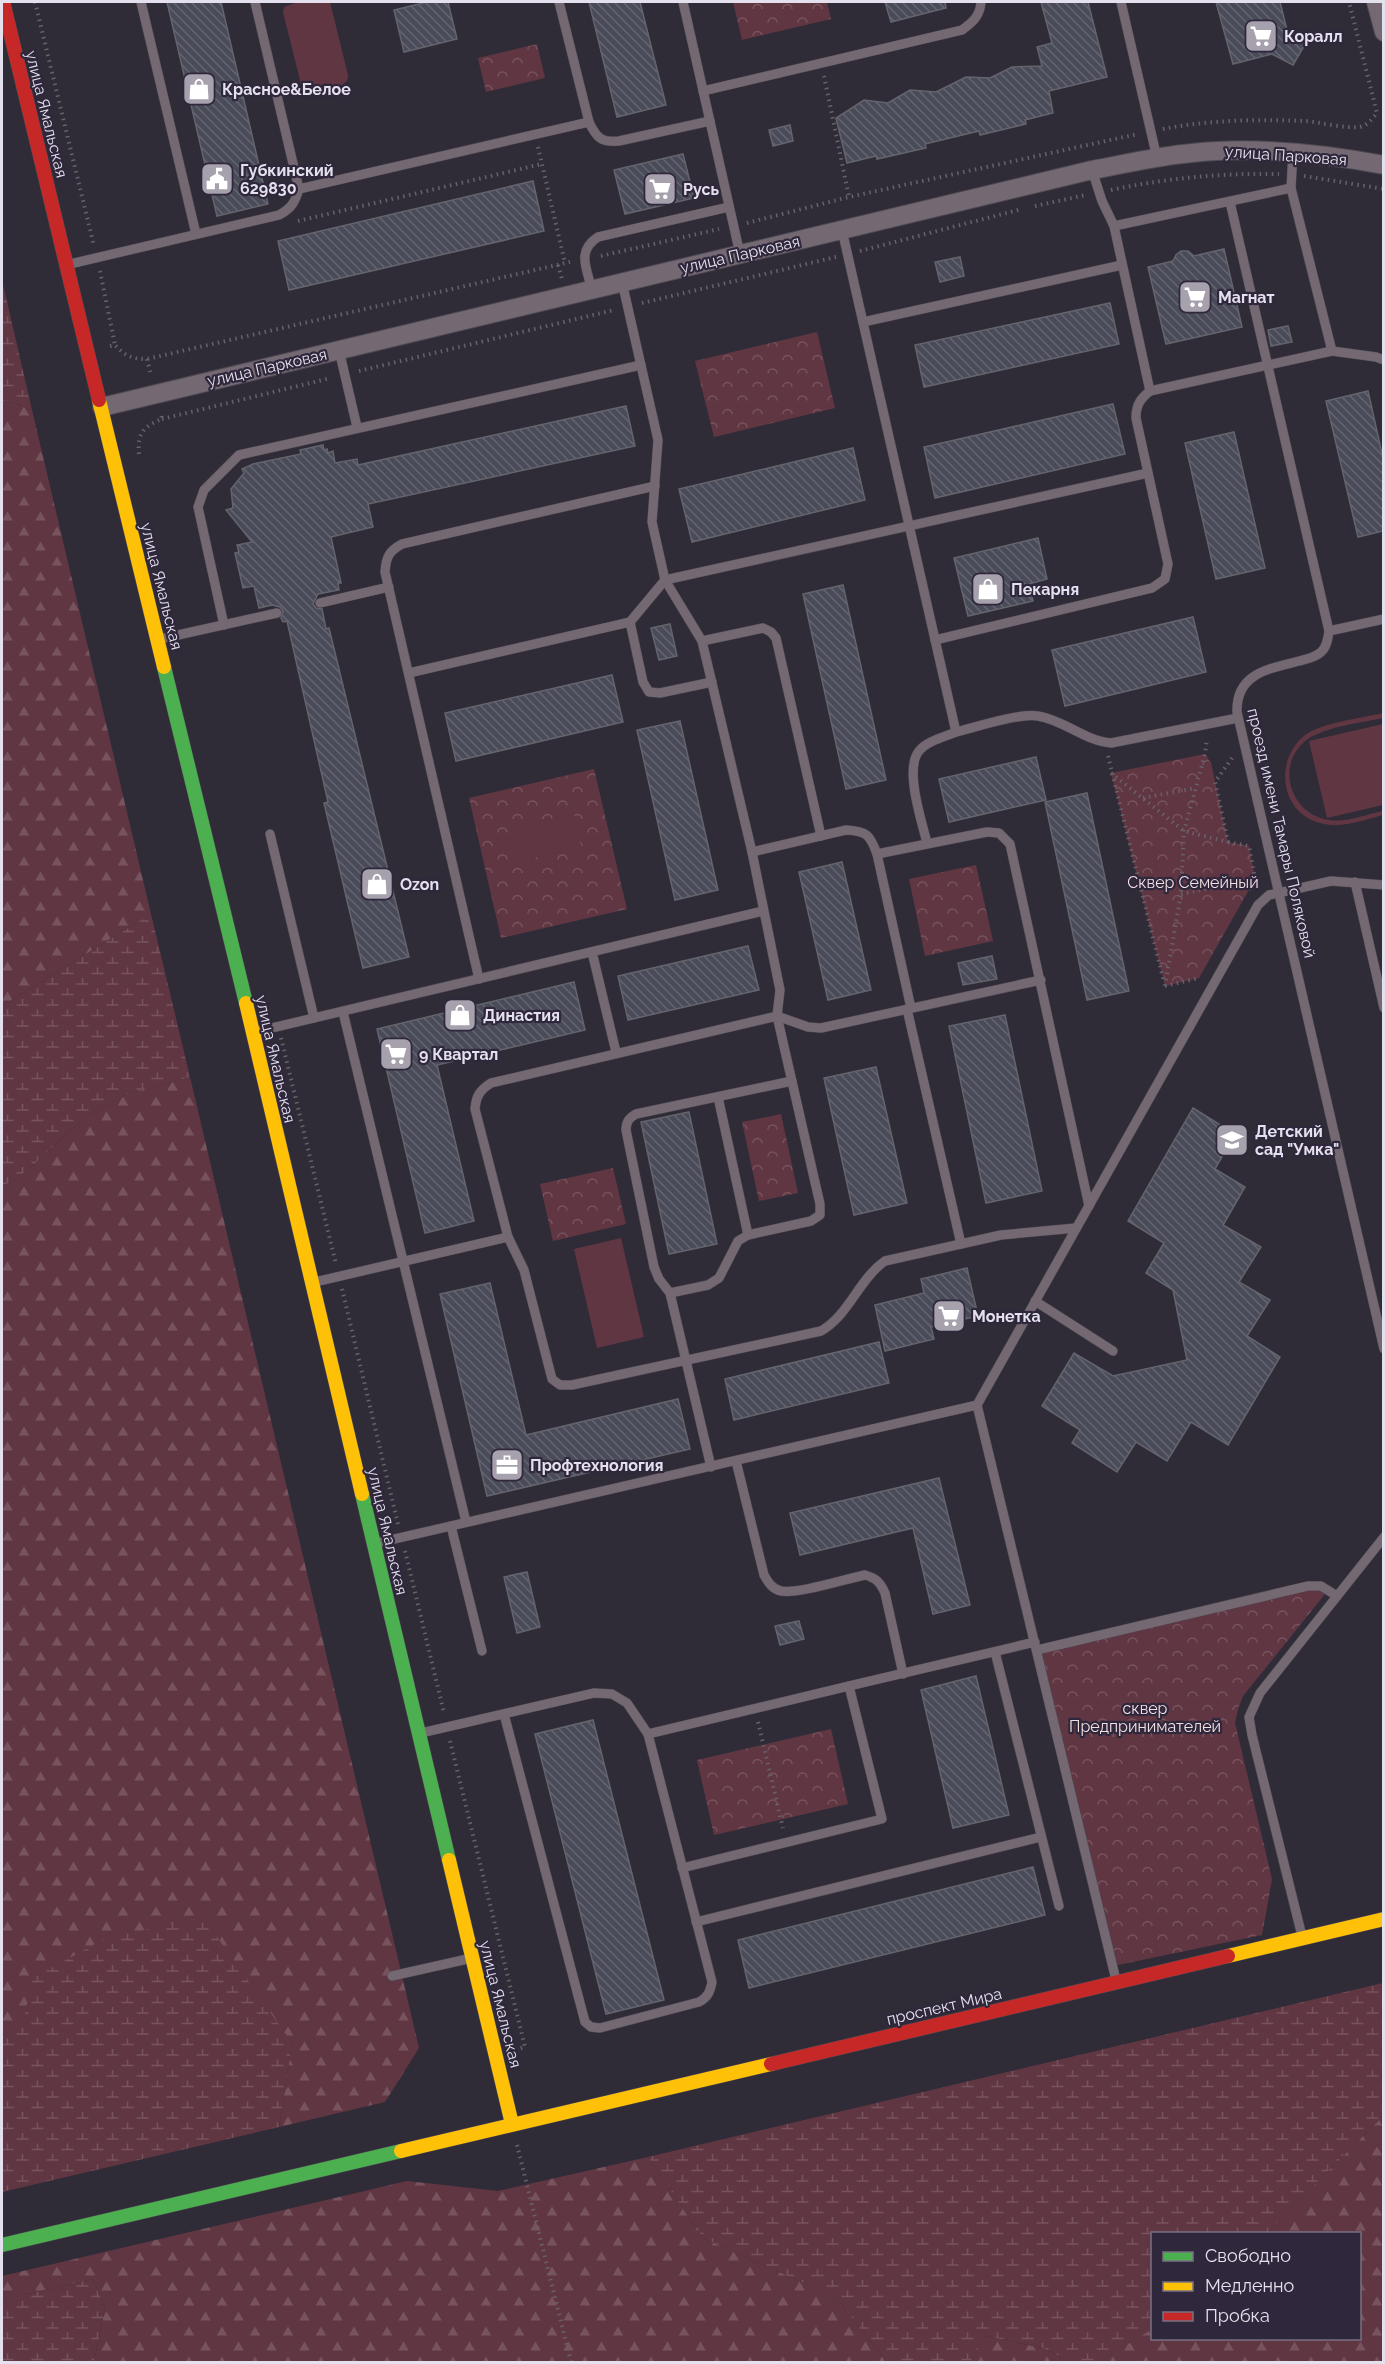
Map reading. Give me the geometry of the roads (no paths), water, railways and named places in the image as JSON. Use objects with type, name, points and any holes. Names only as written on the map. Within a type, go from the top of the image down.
[{"type":"street","name":"улица Ямальская","points":[[3,2],[253,1033],[512,2124]]},
{"type":"street","points":[[1376,2],[1383,32]]},
{"type":"street","name":"улица Парковая","points":[[102,407],[1092,170],[1157,158],[1222,150],[1293,152],[1383,165]]},
{"type":"street","name":"проспект Мира","points":[[2,2245],[1383,1919]]},
{"type":"lane","points":[[141,2],[196,234]]},
{"type":"lane","points":[[67,265],[279,215],[289,210],[296,202],[299,189],[255,2]]},
{"type":"lane","points":[[559,2],[589,122],[595,135],[606,142],[710,121]]},
{"type":"lane","points":[[683,2],[740,254]]},
{"type":"lane","points":[[703,91],[962,30],[974,21],[980,12],[981,2]]},
{"type":"lane","points":[[1121,2],[1157,158]]},
{"type":"lane","points":[[299,189],[589,122]]},
{"type":"lane","points":[[1293,152],[1291,188],[1332,351]]},
{"type":"lane","points":[[1092,170],[1114,226],[1150,391]]},
{"type":"lane","points":[[1114,226],[1291,188]]},
{"type":"lane","points":[[1230,202],[1329,631],[1383,619]]},
{"type":"lane","points":[[592,290],[585,250],[590,242],[598,237],[729,207]]},
{"type":"lane","points":[[842,230],[956,732]]},
{"type":"lane","points":[[863,322],[1122,265]]},
{"type":"lane","points":[[622,282],[658,441],[652,522],[665,580],[702,642],[712,682],[752,852],[780,990],[777,1016],[820,1204],[819,1215],[811,1221],[748,1235],[738,1241],[719,1278],[708,1285],[670,1293]]},
{"type":"lane","points":[[339,350],[357,427]]},
{"type":"lane","points":[[935,640],[1152,588],[1165,579],[1168,564],[1136,418],[1136,408],[1141,398],[1150,391],[1332,351],[1383,360]]},
{"type":"lane","points":[[224,625],[198,517],[198,507],[204,490],[239,455],[641,365]]},
{"type":"lane","points":[[409,672],[630,622],[665,580],[1148,472]]},
{"type":"lane","points":[[479,979],[385,572],[386,559],[391,549],[402,544],[655,486]]},
{"type":"lane","points":[[320,603],[389,587]]},
{"type":"lane","points":[[158,640],[277,613]]},
{"type":"lane","points":[[630,622],[643,682],[649,692],[660,693],[712,682]]},
{"type":"lane","points":[[702,642],[763,628],[776,638],[821,836]]},
{"type":"lane","name":"проезд имени Тамары Поляковой","points":[[1329,631],[1322,651],[1313,657],[1267,669],[1251,677],[1242,688],[1237,701],[1238,718],[1280,891],[1383,1348]]},
{"type":"lane","points":[[927,843],[912,774],[913,761],[918,752],[930,743],[956,732],[1022,717],[1037,716],[1104,743],[1128,741],[1238,718]]},
{"type":"lane","points":[[752,852],[846,830],[859,831],[871,838],[877,854],[961,1244]]},
{"type":"lane","points":[[877,854],[987,832],[999,833],[1010,844],[1089,1206]]},
{"type":"lane","points":[[270,834],[314,1018]]},
{"type":"lane","points":[[1117,1982],[977,1405],[1258,904],[1269,895],[1280,891],[1331,881],[1383,885]]},
{"type":"lane","points":[[1355,882],[1383,1008]]},
{"type":"lane","points":[[253,1033],[763,911]]},
{"type":"lane","points":[[592,952],[616,1052]]},
{"type":"lane","points":[[1041,980],[821,1028],[808,1027],[777,1016],[616,1052],[491,1083],[482,1089],[476,1098],[475,1109],[508,1237],[524,1270],[548,1368],[552,1378],[560,1385],[572,1385],[821,1330],[833,1324],[874,1269],[885,1261],[1001,1235],[1076,1228]]},
{"type":"lane","points":[[343,1012],[465,1522]]},
{"type":"lane","points":[[711,1467],[670,1293],[659,1279],[654,1267],[626,1123],[636,1114],[792,1081]]},
{"type":"lane","points":[[718,1097],[748,1235]]},
{"type":"lane","points":[[312,1283],[508,1237]]},
{"type":"lane","points":[[1035,1301],[1113,1351]]},
{"type":"lane","points":[[375,1544],[977,1405]]},
{"type":"lane","points":[[736,1461],[769,1584],[779,1591],[793,1591],[865,1575],[873,1577],[880,1583],[885,1593],[903,1674]]},
{"type":"lane","points":[[451,1526],[482,1652]]},
{"type":"lane","points":[[1303,1938],[1249,1717],[1260,1693],[1383,1537]]},
{"type":"lane","points":[[648,1734],[995,1652],[1036,1646],[1308,1586],[1321,1586],[1338,1596]]},
{"type":"lane","points":[[995,1652],[1059,1906]]},
{"type":"lane","points":[[682,1868],[882,1819],[849,1686]]},
{"type":"lane","points":[[418,1734],[594,1693],[612,1694],[627,1703],[648,1734],[712,1982],[711,1990],[699,2002],[600,2028],[591,2027],[585,2022],[504,1714]]},
{"type":"lane","points":[[696,1922],[1041,1837]]},
{"type":"lane","points":[[392,1976],[472,1958]]},
{"type":"place","name":"Коралл","points":[[1261,36]]},
{"type":"place","name":"Красное&Белое","points":[[199,89]]},
{"type":"place","name":"Губкинский 629830","points":[[217,179]]},
{"type":"place","name":"Русь","points":[[660,189]]},
{"type":"place","name":"Магнат","points":[[1195,297]]},
{"type":"place","name":"Пекарня","points":[[988,589]]},
{"type":"place","name":"Ozon","points":[[377,884]]},
{"type":"place","name":"Династия","points":[[460,1015]]},
{"type":"place","name":"9 Квартал","points":[[396,1054]]},
{"type":"place","name":"Детский сад \"Умка\"","points":[[1232,1140]]},
{"type":"place","name":"Монетка","points":[[949,1316]]},
{"type":"place","name":"Профтехнология","points":[[507,1465]]},
{"type":"park label","name":"Сквер Семейный","points":[[1193,882]]},
{"type":"park label","name":"сквер Предпринимателей","points":[[1145,1717]]}]
